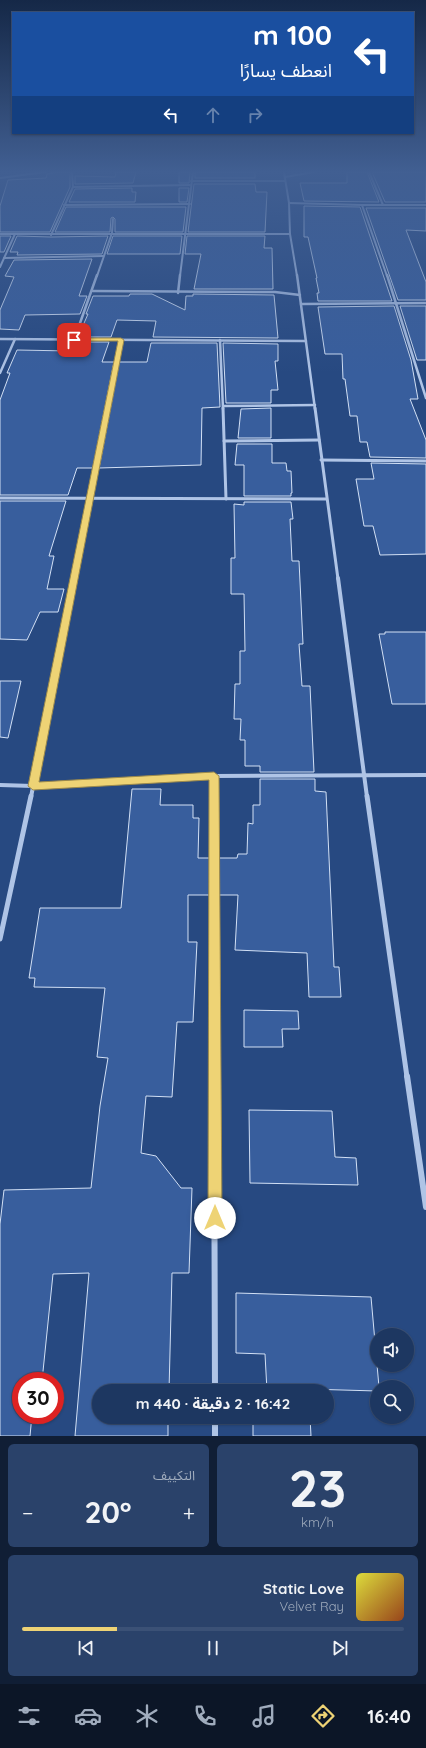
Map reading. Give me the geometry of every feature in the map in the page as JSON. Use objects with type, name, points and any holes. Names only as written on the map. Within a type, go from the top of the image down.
[{"type":"street","points":[[0,267],[13,239]]},
{"type":"street","points":[[74,340],[93,291],[103,256],[110,239]]},
{"type":"street","points":[[178,293],[184,239]]},
{"type":"street","points":[[291,239],[300,295],[326,499],[364,774],[426,1207]]},
{"type":"street","points":[[374,239],[396,302],[426,398]]},
{"type":"street","points":[[4,258],[103,256]]},
{"type":"street","points":[[93,291],[178,293],[275,292],[300,295]]},
{"type":"street","points":[[301,304],[396,302],[426,303]]},
{"type":"street","points":[[0,339],[306,341]]},
{"type":"street","points":[[0,373],[15,339]]},
{"type":"street","points":[[0,939],[33,786],[121,340]]},
{"type":"street","points":[[220,340],[224,406],[226,499]]},
{"type":"street","points":[[224,406],[315,405]]},
{"type":"street","points":[[224,440],[319,440]]},
{"type":"street","points":[[321,460],[426,461]]},
{"type":"street","points":[[0,498],[89,497],[326,499]]},
{"type":"street","points":[[0,785],[33,786],[214,776],[364,774],[426,775]]},
{"type":"street","points":[[214,776],[215,1384]]},
{"type":"street","points":[[215,1424],[215,1436]]},
{"type":"building","points":[[0,239],[10,239],[4,252],[0,252]]},
{"type":"building","points":[[16,239],[107,239],[102,254],[17,255],[18,252],[10,252]]},
{"type":"building","points":[[112,239],[182,239],[180,254],[107,254]]},
{"type":"building","points":[[187,239],[265,239],[264,248],[272,248],[273,289],[194,289],[201,254],[185,254]]},
{"type":"building","points":[[308,239],[371,239],[392,301],[318,301],[317,293],[319,293]]},
{"type":"building","points":[[377,239],[409,239],[426,282],[426,300],[398,300]]},
{"type":"building","points":[[92,259],[79,296],[87,296],[80,314],[25,315],[19,330],[0,329],[0,310],[14,277],[5,276],[14,260]]},
{"type":"building","points":[[130,294],[152,294],[185,310],[186,296],[193,296],[193,294],[274,295],[278,338],[153,337],[156,321],[117,320],[111,337],[78,337],[88,314],[86,314],[93,296],[129,296]]},
{"type":"building","points":[[394,306],[411,360],[418,399],[410,399],[426,440],[426,458],[370,457],[367,442],[360,442],[357,416],[350,416],[345,379],[343,379],[342,354],[325,354],[318,307]]},
{"type":"building","points":[[400,306],[426,306],[426,360],[417,360]]},
{"type":"building","points":[[76,342],[109,342],[102,362],[114,362],[93,468],[77,468],[68,495],[0,495],[0,400],[10,373],[7,373],[17,350],[70,351]]},
{"type":"building","points":[[151,343],[217,343],[220,407],[202,408],[201,465],[99,468],[119,362],[147,362]]},
{"type":"building","points":[[223,343],[278,344],[278,361],[275,361],[278,390],[271,390],[271,403],[226,403]]},
{"type":"building","points":[[271,408],[271,438],[238,438],[241,409]]},
{"type":"building","points":[[237,444],[272,444],[272,463],[286,463],[287,471],[291,471],[291,496],[244,496],[244,465],[235,465]]},
{"type":"building","points":[[371,463],[426,464],[426,554],[380,555],[373,526],[364,526],[356,479],[374,479]]},
{"type":"building","points":[[0,501],[66,501],[49,556],[54,556],[47,589],[64,589],[58,612],[40,612],[27,640],[0,639]]},
{"type":"building","points":[[244,502],[291,502],[293,519],[290,519],[292,561],[299,561],[303,644],[299,644],[302,686],[310,686],[314,772],[260,772],[260,766],[245,766],[245,740],[240,740],[241,719],[234,719],[235,684],[240,684],[240,651],[245,651],[244,594],[231,594],[231,558],[235,558],[234,504],[244,505]]},
{"type":"building","points":[[385,632],[426,632],[426,704],[392,704],[379,634],[385,634]]},
{"type":"building","points":[[0,681],[21,681],[8,738],[0,737]]},
{"type":"building","points":[[260,779],[315,779],[315,791],[326,792],[334,967],[339,967],[341,997],[309,997],[307,953],[235,950],[238,895],[218,895],[218,858],[237,858],[238,854],[247,854],[248,823],[253,824],[253,805],[260,805]]},
{"type":"building","points":[[132,789],[161,789],[160,805],[193,805],[193,818],[199,818],[198,858],[210,858],[210,895],[188,895],[188,942],[197,942],[193,1022],[177,1022],[172,1097],[146,1096],[141,1153],[156,1156],[181,1188],[192,1188],[189,1273],[172,1273],[169,1384],[92,1384],[92,1424],[168,1424],[168,1436],[75,1436],[89,1273],[53,1274],[43,1372],[12,1372],[12,1424],[31,1424],[30,1436],[0,1436],[0,1224],[4,1190],[91,1188],[100,1106],[108,1058],[97,1057],[105,988],[34,987],[35,978],[29,978],[40,908],[121,908]]},
{"type":"building","points":[[244,1010],[298,1011],[299,1029],[282,1029],[283,1047],[244,1047]]},
{"type":"building","points":[[249,1110],[332,1111],[335,1157],[356,1158],[358,1185],[250,1183]]},
{"type":"building","points":[[236,1293],[371,1297],[374,1328],[370,1328],[370,1372],[378,1372],[378,1380],[370,1380],[370,1391],[334,1390],[334,1384],[267,1384],[265,1354],[236,1353]]},
{"type":"building","points":[[253,1424],[310,1424],[311,1436],[253,1436]]},
{"type":"route","points":[[74,340],[121,340],[33,786],[214,776],[215,1218]]}]
